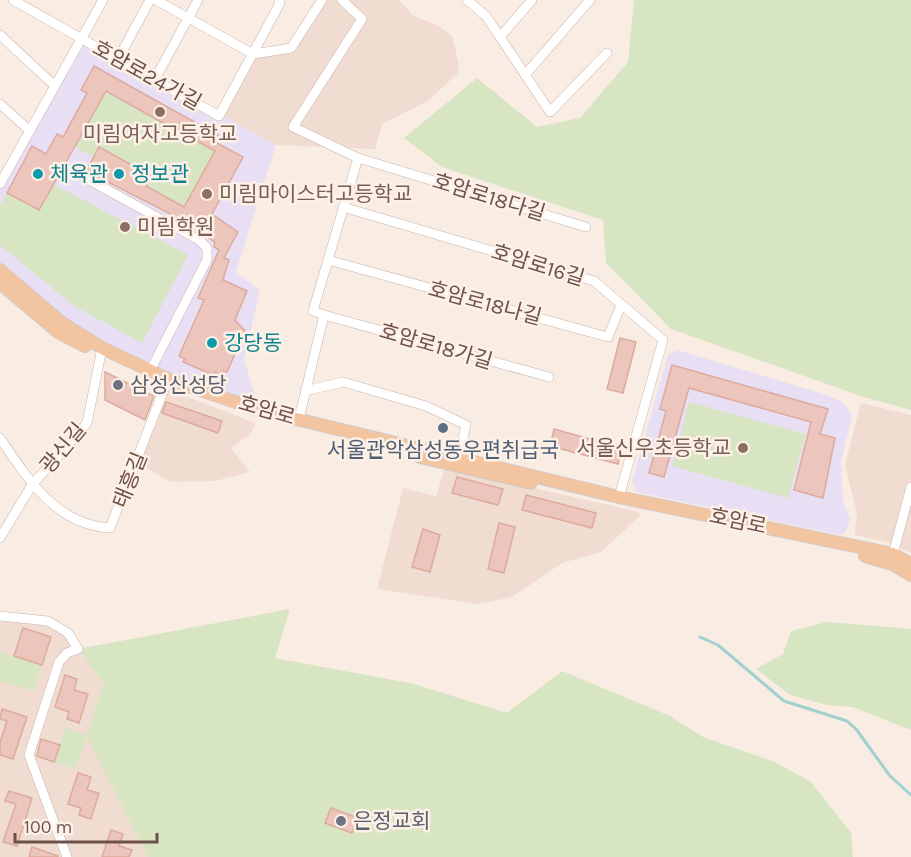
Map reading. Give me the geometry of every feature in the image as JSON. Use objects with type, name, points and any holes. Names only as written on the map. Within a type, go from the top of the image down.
[{"type":"main road","name":"호암로","points":[[0,270],[62,324],[101,351],[168,381],[259,410],[412,449],[459,457],[619,497],[911,564]]},
{"type":"main road","points":[[0,283],[58,332],[168,381],[258,416],[435,461],[645,510],[892,559],[911,575]]},
{"type":"street","name":"호암로24가길","points":[[13,0],[219,116],[253,54]]},
{"type":"street","points":[[1,178],[103,0]]},
{"type":"street","points":[[118,59],[150,0]]},
{"type":"street","points":[[156,0],[253,54],[291,48],[322,0]]},
{"type":"street","points":[[155,80],[198,0]]},
{"type":"street","points":[[253,54],[280,3],[279,0]]},
{"type":"street","name":"호암로18다길","points":[[342,0],[362,19],[293,127],[358,158],[586,227]]},
{"type":"street","points":[[500,37],[532,0]]},
{"type":"street","points":[[525,75],[590,0]]},
{"type":"street","points":[[471,1],[486,16],[550,112],[607,54]]},
{"type":"street","points":[[0,35],[55,86]]},
{"type":"street","points":[[0,104],[30,131]]},
{"type":"street","points":[[299,419],[324,315],[313,312],[358,158]]},
{"type":"street","points":[[69,169],[199,240],[207,248],[207,260],[150,371]]},
{"type":"street","name":"호암로16길","points":[[343,207],[594,281],[663,340],[619,497]]},
{"type":"street","name":"호암로18나길","points":[[328,260],[608,337],[621,305]]},
{"type":"street","name":"호암로18가길","points":[[324,315],[549,378]]},
{"type":"street","name":"광신길","points":[[0,538],[4,521],[32,484],[87,423],[101,351]]},
{"type":"street","name":"태흥길","points":[[32,484],[58,510],[75,520],[92,527],[110,528],[168,381]]},
{"type":"street","name":"호암로","points":[[305,391],[343,382],[426,406],[466,425],[459,457]]},
{"type":"street","points":[[0,438],[32,484]]},
{"type":"street","points":[[892,559],[911,487]]},
{"type":"street","points":[[0,616],[48,621],[68,633],[78,649],[67,654],[58,662],[29,755],[67,857]]},
{"type":"shaded area","points":[[322,0],[399,0],[413,16],[435,24],[452,36],[459,65],[458,73],[428,101],[382,124],[375,149],[276,145],[219,116],[253,54],[291,48]]},
{"type":"shaded area","name":"미림학원","points":[[81,38],[276,145],[236,272],[260,291],[244,359],[259,410],[102,348],[0,270],[0,184]]},
{"type":"shaded area","name":"서울신우초등학교","points":[[677,350],[827,395],[844,403],[852,415],[841,463],[843,503],[850,518],[846,532],[840,535],[636,492],[632,481],[668,355]]},
{"type":"shaded area","points":[[167,389],[255,423],[251,434],[231,448],[250,472],[215,481],[171,482],[138,463]]},
{"type":"shaded area","points":[[861,403],[911,415],[911,553],[891,543],[855,535],[857,514],[845,465]]},
{"type":"shaded area","points":[[445,468],[635,511],[641,515],[601,552],[562,563],[512,597],[478,604],[377,589],[403,488],[436,496]]},
{"type":"shaded area","points":[[0,616],[62,628],[104,683],[87,735],[148,857],[0,857]]},
{"type":"green space","points":[[634,0],[911,0],[911,410],[861,396],[671,329],[606,263],[603,220],[442,167],[404,138],[477,78],[537,127],[580,118],[628,62]]},
{"type":"green space","points":[[101,89],[163,123],[161,128],[187,142],[190,137],[216,151],[215,164],[209,161],[184,207],[146,186],[151,177],[94,157],[75,147],[101,101]]},
{"type":"green space","points":[[53,184],[188,255],[142,343],[74,306],[0,245],[0,205],[7,193],[39,210]]},
{"type":"green space","points":[[689,402],[806,434],[788,498],[672,466]]},
{"type":"green space","points":[[290,609],[275,658],[414,684],[507,713],[562,671],[670,716],[703,737],[772,761],[810,781],[851,833],[853,857],[148,857],[87,736],[76,769],[54,762],[65,728],[87,735],[104,683],[78,649]]},
{"type":"green space","points":[[827,622],[911,629],[911,730],[853,707],[827,705],[790,695],[756,669],[783,654],[791,631]]},
{"type":"green space","points":[[0,652],[42,665],[34,691],[0,681]]},
{"type":"building","points":[[94,66],[218,135],[215,142],[243,157],[212,214],[238,232],[224,258],[229,260],[223,280],[247,291],[235,320],[245,331],[227,372],[224,371],[222,375],[215,372],[213,375],[183,362],[185,359],[179,356],[204,300],[198,298],[219,250],[214,247],[215,242],[204,235],[206,232],[86,171],[99,147],[152,176],[146,186],[184,207],[215,151],[190,137],[187,142],[161,127],[163,123],[106,91],[39,210],[7,193],[32,146],[46,154],[57,134],[63,137],[87,93],[81,90]]},
{"type":"building","points":[[620,338],[636,342],[623,393],[607,389]]},
{"type":"building","points":[[672,365],[828,409],[820,434],[835,438],[823,498],[794,490],[811,422],[689,388],[664,477],[649,473],[666,411],[660,409]]},
{"type":"building","name":"삼성산성당","points":[[105,372],[154,396],[145,420],[105,400]]},
{"type":"building","points":[[166,402],[222,421],[218,433],[162,413]]},
{"type":"building","points":[[554,429],[622,448],[618,464],[550,446]]},
{"type":"building","points":[[457,477],[503,489],[498,505],[452,493]]},
{"type":"building","points":[[526,495],[596,513],[592,528],[522,510]]},
{"type":"building","points":[[499,523],[515,527],[504,573],[488,569]]},
{"type":"building","points":[[423,529],[440,535],[430,572],[412,567]]},
{"type":"building","points":[[23,628],[51,637],[42,665],[14,656]]},
{"type":"building","points":[[65,675],[77,679],[74,690],[88,694],[79,723],[67,719],[69,712],[55,707]]},
{"type":"building","points":[[2,709],[27,717],[13,759],[0,755],[0,742],[7,721],[0,719]]},
{"type":"building","points":[[41,739],[60,745],[54,762],[37,756]]},
{"type":"building","points":[[78,773],[91,777],[87,790],[99,793],[91,819],[79,815],[81,808],[68,804]]},
{"type":"building","points":[[9,791],[32,798],[17,846],[3,842],[16,804],[5,801]]},
{"type":"building","name":"은정교회","points":[[331,808],[358,818],[352,833],[325,823]]},
{"type":"building","points":[[111,830],[123,834],[119,846],[132,850],[129,857],[102,857]]},
{"type":"building","points":[[32,847],[58,856],[58,857],[29,857]]},
{"type":"waterway","points":[[700,637],[718,645],[784,701],[847,721],[856,729],[890,776],[911,795]]},
{"type":"place","name":"미림여자고등학교","points":[[160,112]]},
{"type":"place","name":"체육관","points":[[38,174]]},
{"type":"place","name":"정보관","points":[[119,174]]},
{"type":"place","name":"미림마이스터고등학교","points":[[207,194]]},
{"type":"place","name":"미림학원","points":[[125,227]]},
{"type":"place","name":"강당동","points":[[212,343]]},
{"type":"place","name":"삼성산성당","points":[[118,385]]},
{"type":"place","name":"서울관악삼성동우편취급국","points":[[443,428]]},
{"type":"place","name":"서울신우초등학교","points":[[743,448]]},
{"type":"place","name":"은정교회","points":[[341,821]]}]
